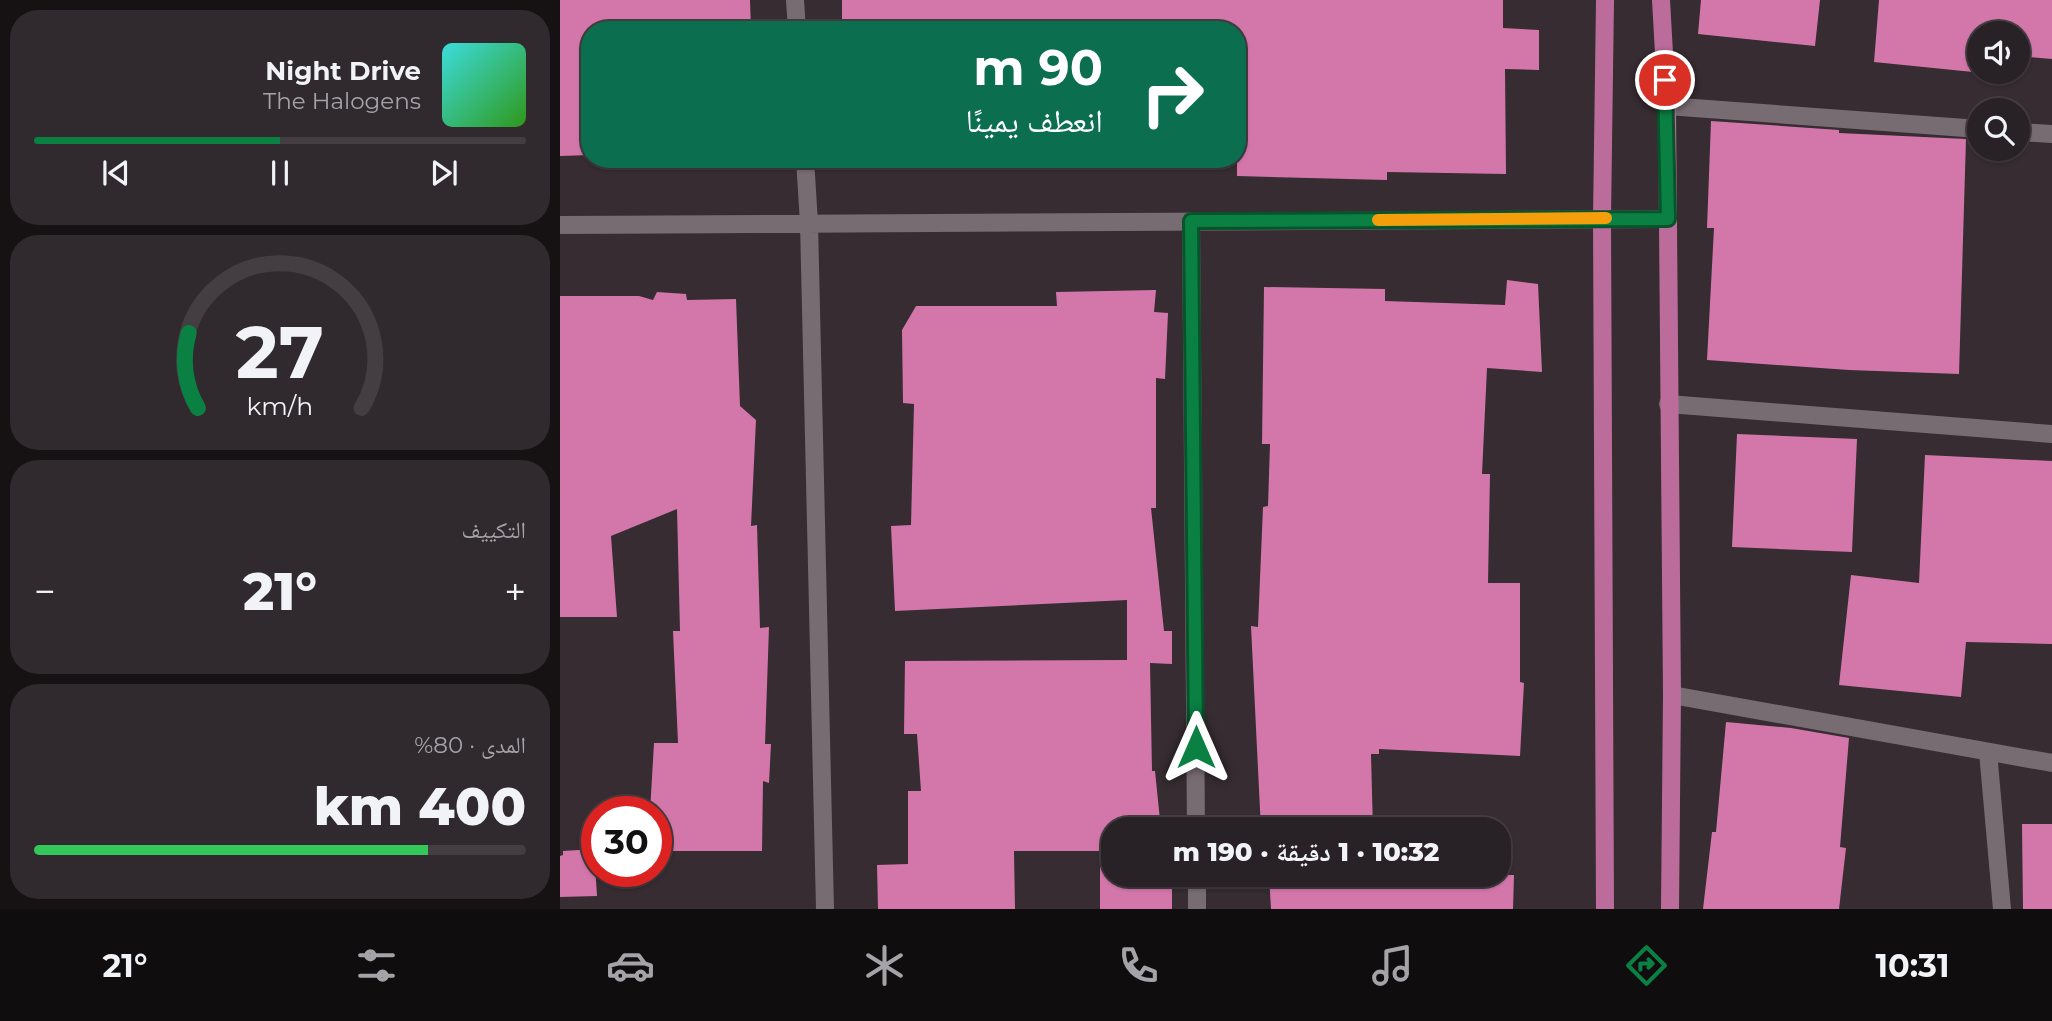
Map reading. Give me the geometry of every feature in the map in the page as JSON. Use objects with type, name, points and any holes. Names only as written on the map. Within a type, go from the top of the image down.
[{"type":"main road","points":[[1605,0],[1602,218],[1605,909]]},
{"type":"main road","points":[[1661,0],[1667,106],[1672,695],[1670,909]]},
{"type":"street","points":[[795,0],[796,21]]},
{"type":"street","points":[[1667,106],[1967,128]]},
{"type":"street","points":[[2030,133],[2052,135]]},
{"type":"street","points":[[806,168],[825,909]]},
{"type":"street","points":[[560,225],[1668,219]]},
{"type":"street","points":[[1191,221],[1196,817]]},
{"type":"street","points":[[1668,404],[2052,434]]},
{"type":"street","points":[[1672,695],[2052,763]]},
{"type":"street","points":[[1988,752],[2003,909]]},
{"type":"street","points":[[1197,887],[1197,909]]},
{"type":"building","points":[[560,0],[750,0],[751,21],[581,21],[581,155],[560,156]]},
{"type":"building","points":[[842,0],[1503,0],[1503,28],[1539,30],[1539,70],[1505,69],[1506,174],[1387,172],[1387,180],[1237,176],[1237,168],[1246,168],[1246,21],[842,21]]},
{"type":"building","points":[[1701,0],[1820,0],[1815,46],[1698,34]]},
{"type":"building","points":[[1879,0],[2052,0],[2052,59],[2030,57],[2030,21],[1967,21],[1967,71],[1874,62]]},
{"type":"building","points":[[1711,121],[1839,130],[1839,133],[1966,139],[1959,374],[1849,370],[1707,360],[1714,228],[1707,228]]},
{"type":"building","points":[[1507,280],[1538,284],[1542,372],[1487,368],[1482,474],[1490,474],[1488,583],[1520,583],[1520,682],[1524,683],[1520,756],[1379,749],[1379,754],[1371,754],[1373,817],[1260,817],[1251,626],[1258,627],[1263,507],[1268,506],[1270,444],[1262,444],[1264,287],[1385,289],[1385,301],[1505,305]]},
{"type":"building","points":[[1156,290],[1154,312],[1168,313],[1165,379],[1156,378],[1156,508],[1151,508],[1164,631],[1172,631],[1172,664],[1150,663],[1152,771],[1155,771],[1160,817],[1101,817],[1101,887],[1172,887],[1172,909],[1100,909],[1100,851],[1014,851],[1015,909],[878,909],[877,865],[908,864],[908,791],[921,791],[917,734],[904,734],[905,661],[1127,660],[1127,600],[895,611],[891,526],[911,525],[914,404],[903,403],[902,330],[916,306],[1057,306],[1056,292]]},
{"type":"building","points":[[657,292],[686,294],[687,300],[736,299],[740,406],[756,420],[751,526],[757,525],[760,628],[769,627],[765,744],[771,744],[769,783],[763,781],[762,851],[672,851],[672,796],[651,796],[654,743],[678,743],[673,631],[680,631],[677,509],[611,536],[617,617],[560,617],[560,296],[639,296],[653,300]]},
{"type":"building","points":[[1737,434],[1857,439],[1852,552],[1732,547]]},
{"type":"building","points":[[1925,455],[2052,461],[2052,644],[1966,642],[1961,697],[1839,685],[1851,575],[1919,583]]},
{"type":"building","points":[[1726,722],[1791,728],[1849,738],[1840,847],[1846,848],[1839,909],[1703,909],[1712,832],[1716,832]]},
{"type":"building","points":[[2022,824],[2052,824],[2052,909],[2023,909]]},
{"type":"building","points":[[581,850],[581,887],[596,887],[597,896],[560,897],[560,856],[563,851]]},
{"type":"building","points":[[1511,875],[1514,875],[1513,909],[1271,909],[1270,887],[1511,887]]},
{"type":"slow traffic","points":[[1378,220],[1606,218]]},
{"type":"route","points":[[1196,747],[1191,221],[1668,219],[1665,80]]}]
